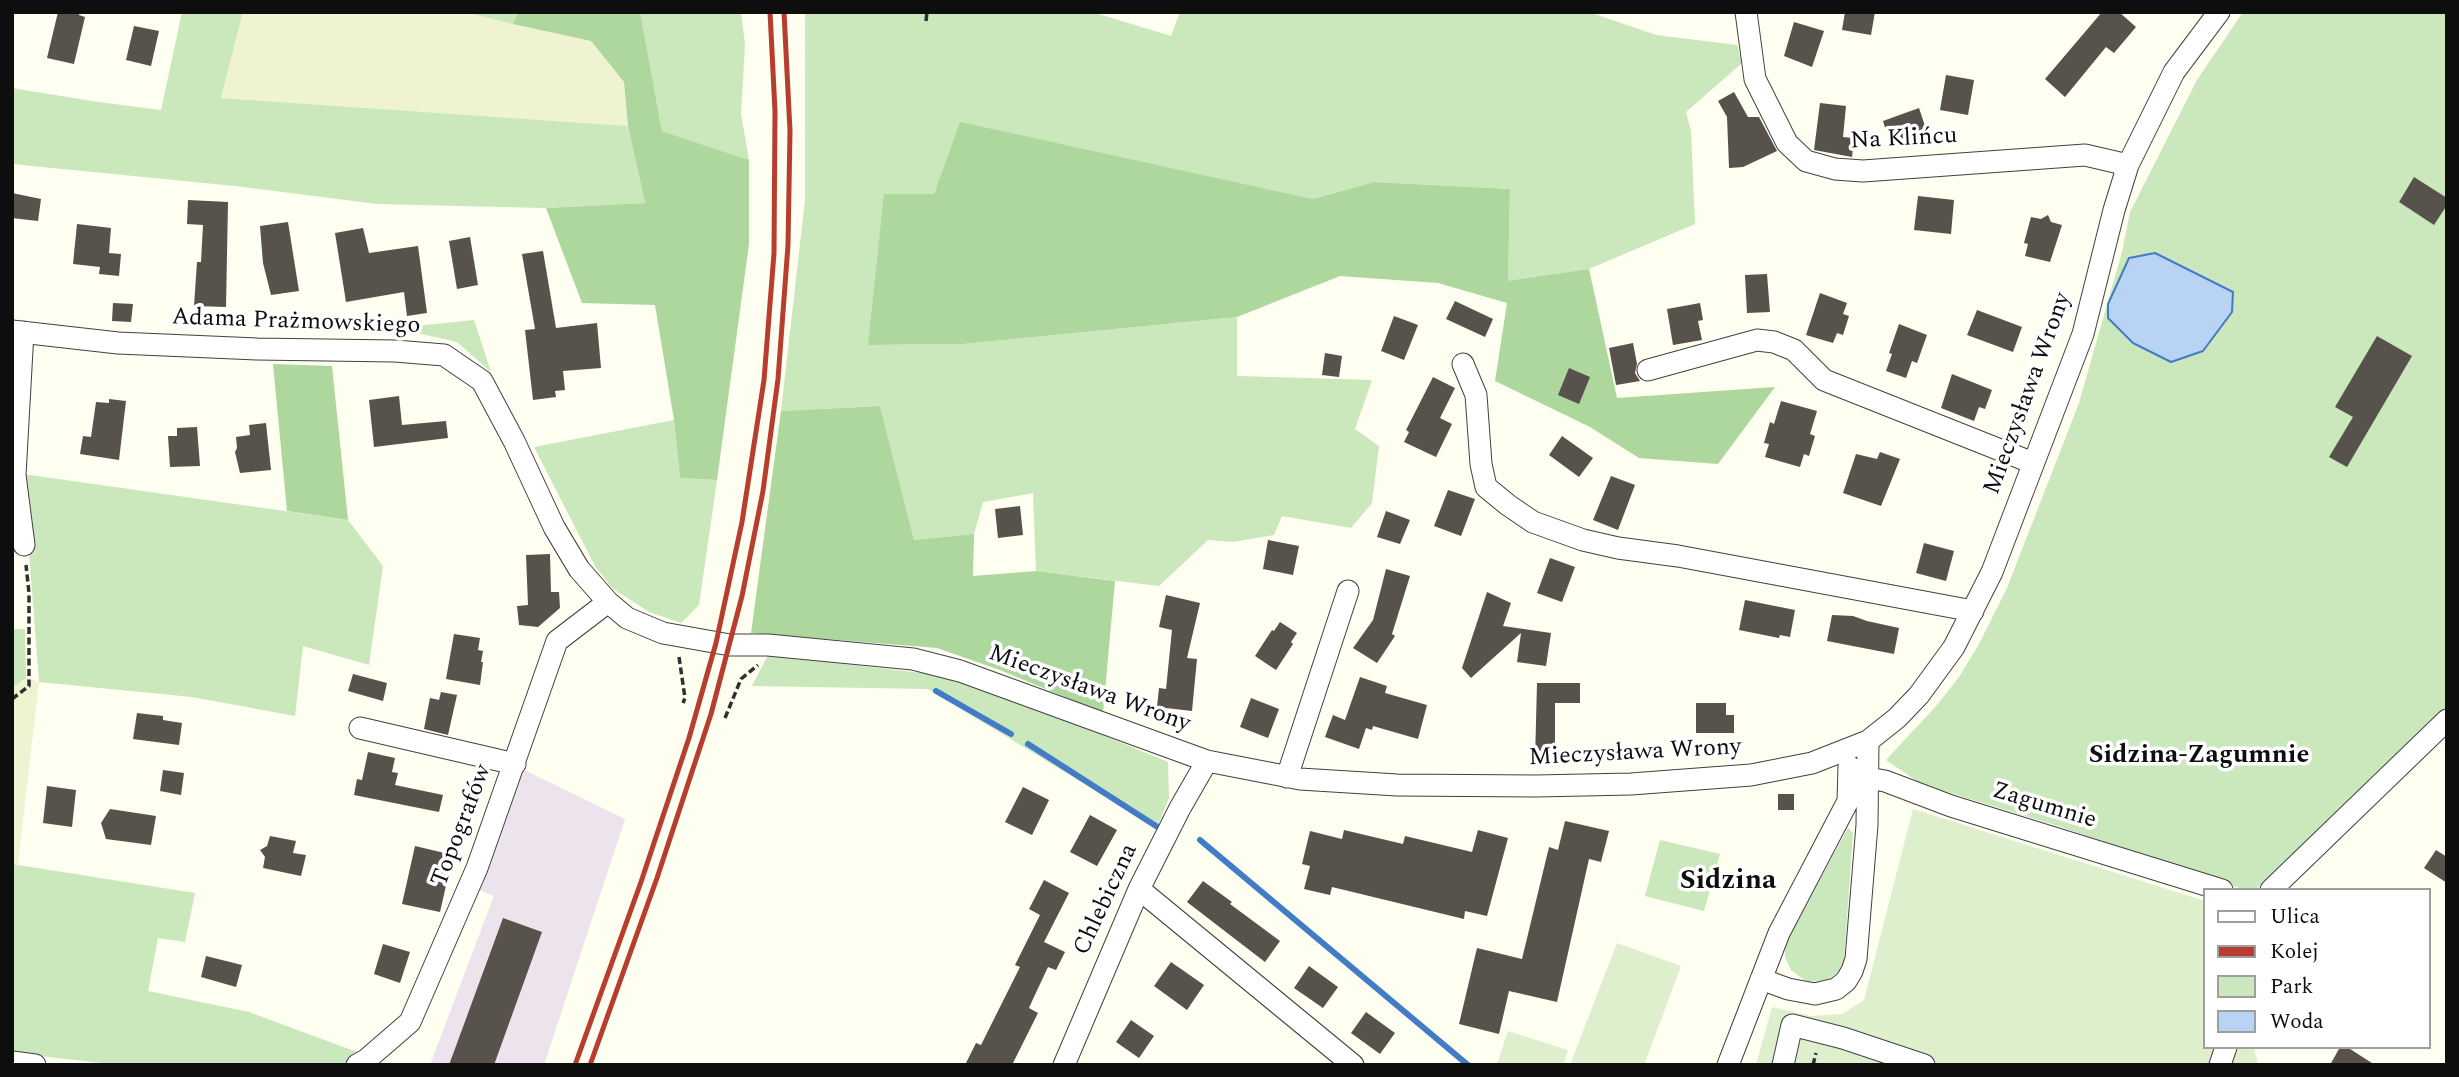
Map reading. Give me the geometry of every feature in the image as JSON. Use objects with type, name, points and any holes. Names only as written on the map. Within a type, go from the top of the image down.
[{"type":"street","name":"Na Klińcu","points":[[1746,12],[1755,79],[1787,143],[1806,161],[1835,170],[1863,171],[2085,155],[2128,165]]},
{"type":"street","name":"Mieczysława Wrony","points":[[608,602],[638,624],[681,637],[730,645],[768,645],[913,659],[960,671],[1207,761],[1331,783],[1631,784],[1777,771],[1812,763],[1868,741],[1897,718],[1919,695],[1954,647],[1992,572],[2083,334],[2128,165],[2174,72],[2219,12]]},
{"type":"street","points":[[18,332],[15,475],[24,545]]},
{"type":"street","name":"Adama Prażmowskiego","points":[[18,332],[118,343],[396,351],[444,355],[481,381],[509,430],[554,527],[579,569],[608,602]]},
{"type":"street","points":[[1648,370],[1757,340],[1774,342],[1794,349],[1824,380],[2033,463]]},
{"type":"street","points":[[1463,364],[1476,395],[1480,464],[1486,487],[1533,522],[1583,540],[1618,548],[1678,556],[1973,611]]},
{"type":"street","points":[[1287,777],[1348,591]]},
{"type":"street","name":"Topografów","points":[[357,1065],[410,1022],[477,868],[557,641],[608,602]]},
{"type":"street","points":[[2273,888],[2447,720]]},
{"type":"street","points":[[360,728],[515,764]]},
{"type":"street","points":[[1760,979],[1788,989],[1815,994],[1836,989],[1853,971],[1856,959],[1859,779],[1868,741]]},
{"type":"street","points":[[1844,751],[1859,779]]},
{"type":"street","name":"Chlebiczna","points":[[1064,1065],[1139,889],[1207,761]]},
{"type":"street","points":[[1728,1065],[1779,933],[1859,779]]},
{"type":"street","name":"Zagumnie","points":[[1859,779],[1885,781],[1951,806],[2216,888]]},
{"type":"street","points":[[1139,889],[1353,1065]]},
{"type":"street","points":[[1783,1065],[1792,1025],[1843,1038],[1924,1065]]},
{"type":"street","points":[[12,1062],[35,1065]]},
{"type":"path","points":[[926,21],[927,12]]},
{"type":"path","points":[[12,699],[29,686],[29,593],[24,545]]},
{"type":"path","points":[[681,637],[678,655],[685,698],[683,703]]},
{"type":"path","points":[[725,718],[741,679],[757,668],[768,645]]},
{"type":"shaded area","points":[[520,768],[625,819],[544,1065],[430,1065],[494,896],[479,890]]},
{"type":"green space","points":[[182,12],[243,12],[221,98],[628,126],[645,203],[546,208],[377,204],[235,186],[12,164],[12,88],[161,110]]},
{"type":"green space","points":[[243,12],[464,12],[591,41],[624,82],[628,126],[221,98]]},
{"type":"green space","points":[[464,12],[518,12],[513,24]]},
{"type":"green space","points":[[518,12],[640,12],[662,131],[749,160],[749,244],[717,480],[680,478],[674,420],[655,305],[582,303],[546,208],[645,203],[628,126],[624,82],[591,41],[513,24]]},
{"type":"green space","points":[[640,12],[741,12],[745,45],[741,114],[749,160],[662,131]]},
{"type":"green space","points":[[805,12],[1092,12],[1171,36],[1180,12],[1589,12],[1656,35],[1737,45],[1742,63],[1686,112],[1691,131],[1695,224],[1589,269],[1508,282],[1510,189],[1374,182],[1313,199],[960,123],[934,194],[868,345],[963,344],[1237,317],[1237,376],[1372,380],[1355,429],[1379,446],[1372,503],[1351,528],[1282,516],[1274,535],[1233,542],[1208,540],[1159,586],[1036,571],[1033,493],[983,502],[974,534],[914,540],[880,406],[781,411],[805,200]]},
{"type":"green space","points":[[2243,12],[2447,12],[2447,711],[2432,719],[2257,888],[2239,888],[2058,826],[1921,784],[1886,760],[1959,677],[2007,588],[2079,403],[2122,252],[2130,212],[2197,80]]},
{"type":"green space","points":[[960,122],[1313,199],[1374,182],[1510,189],[1508,281],[1589,269],[1617,398],[1775,387],[1718,464],[1639,458],[1590,427],[1495,381],[1507,303],[1438,283],[1340,276],[1237,317],[963,344],[868,345],[884,194],[934,194]]},
{"type":"green space","points":[[474,320],[491,372],[457,342],[395,328]]},
{"type":"green space","points":[[273,364],[332,366],[348,520],[287,511]]},
{"type":"green space","points":[[880,406],[914,540],[974,534],[973,576],[1036,571],[1115,581],[1103,713],[1000,670],[937,648],[751,633],[781,411]]},
{"type":"green space","points":[[674,420],[680,478],[717,480],[699,605],[681,623],[649,612],[612,588],[595,566],[534,447]]},
{"type":"green space","points":[[23,474],[348,520],[383,566],[369,665],[303,646],[295,716],[192,697],[39,682]]},
{"type":"green space","points":[[12,629],[25,629],[26,678],[12,688]]},
{"type":"green space","points":[[768,655],[947,676],[1015,699],[1168,762],[1169,798],[1157,828],[928,689],[752,686]]},
{"type":"green space","points":[[26,678],[39,682],[18,864],[12,864],[12,688]]},
{"type":"green space","points":[[1913,809],[2204,901],[2204,1049],[2254,1049],[2258,1065],[1756,1065],[1772,1007],[1811,1016],[1842,1014],[1864,1000]]},
{"type":"green space","points":[[1848,828],[1853,833],[1844,961],[1839,971],[1827,980],[1807,982],[1791,970],[1785,957],[1785,944]]},
{"type":"green space","points":[[1660,840],[1720,854],[1704,911],[1645,896]]},
{"type":"green space","points":[[12,864],[195,893],[185,942],[158,938],[148,991],[249,1012],[365,1055],[341,1065],[120,1065],[12,1053]]},
{"type":"green space","points":[[1617,943],[1681,966],[1644,1065],[1570,1065]]},
{"type":"green space","points":[[1508,1031],[1568,1050],[1563,1065],[1497,1064]]},
{"type":"water","points":[[2155,253],[2233,292],[2232,312],[2203,351],[2171,362],[2133,343],[2108,318],[2108,304],[2129,258]]},
{"type":"building","points":[[58,12],[80,12],[79,15],[85,17],[74,64],[47,58]]},
{"type":"building","points":[[1845,12],[1875,12],[1871,35],[1842,30]]},
{"type":"building","points":[[2102,12],[2119,12],[2136,27],[2114,53],[2106,47],[2065,97],[2045,79]]},
{"type":"building","points":[[1794,22],[1824,31],[1812,67],[1784,56]]},
{"type":"building","points":[[134,26],[159,31],[151,66],[126,60]]},
{"type":"building","points":[[1946,75],[1974,80],[1968,115],[1940,110]]},
{"type":"building","points":[[1734,92],[1748,117],[1759,117],[1777,151],[1743,167],[1729,168],[1727,117],[1718,101]]},
{"type":"building","points":[[1820,103],[1846,106],[1843,137],[1854,138],[1852,157],[1814,150]]},
{"type":"building","points":[[1919,108],[1927,132],[1890,144],[1883,121]]},
{"type":"building","points":[[2414,177],[2447,198],[2447,205],[2434,225],[2399,202]]},
{"type":"building","points":[[12,193],[41,199],[38,221],[12,218]]},
{"type":"building","points":[[1918,196],[1954,200],[1951,234],[1914,230]]},
{"type":"building","points":[[188,200],[228,202],[226,307],[194,306],[203,225],[187,224]]},
{"type":"building","points":[[2048,215],[2051,222],[2062,225],[2050,262],[2025,256],[2028,244],[2024,243],[2031,217],[2041,219]]},
{"type":"building","points":[[288,222],[299,291],[271,295],[263,263],[260,226]]},
{"type":"building","points":[[77,224],[111,228],[109,253],[121,254],[119,276],[99,274],[100,267],[73,264]]},
{"type":"building","points":[[363,228],[369,253],[418,246],[427,313],[407,316],[404,292],[346,302],[335,233]]},
{"type":"building","points":[[470,237],[478,285],[457,289],[449,241]]},
{"type":"building","points":[[543,251],[556,328],[597,323],[601,368],[563,371],[565,390],[555,391],[556,397],[533,400],[525,330],[535,329],[522,254]]},
{"type":"building","points":[[1767,274],[1770,312],[1747,313],[1745,275]]},
{"type":"building","points":[[1820,293],[1847,303],[1843,314],[1849,316],[1843,335],[1837,333],[1833,343],[1806,335]]},
{"type":"building","points":[[1455,301],[1493,319],[1485,337],[1446,319]]},
{"type":"building","points":[[113,303],[133,304],[131,322],[112,321]]},
{"type":"building","points":[[1700,303],[1703,320],[1698,321],[1702,340],[1673,345],[1667,309]]},
{"type":"building","points":[[1977,310],[2022,327],[2013,352],[1967,335]]},
{"type":"building","points":[[1394,316],[1418,325],[1404,360],[1381,351]]},
{"type":"building","points":[[1899,324],[1927,335],[1917,363],[1912,361],[1906,378],[1886,371]]},
{"type":"building","points":[[2377,336],[2412,356],[2347,467],[2329,457],[2353,417],[2335,407]]},
{"type":"building","points":[[1633,343],[1637,364],[1635,373],[1640,381],[1616,385],[1609,348]]},
{"type":"building","points":[[1325,353],[1342,356],[1339,377],[1322,375]]},
{"type":"building","points":[[1569,368],[1590,377],[1579,404],[1558,395]]},
{"type":"building","points":[[1952,374],[1992,390],[1985,409],[1979,407],[1974,421],[1941,408]]},
{"type":"building","points":[[1433,377],[1455,388],[1440,418],[1452,424],[1436,457],[1404,442],[1409,432],[1406,430]]},
{"type":"building","points":[[399,396],[402,425],[446,421],[448,438],[374,447],[369,400]]},
{"type":"building","points":[[109,399],[126,401],[119,460],[80,454],[83,436],[91,437],[96,402],[109,403]]},
{"type":"building","points":[[1781,401],[1817,411],[1810,434],[1815,436],[1809,456],[1804,454],[1800,467],[1765,457],[1769,444],[1764,443],[1770,422],[1774,424]]},
{"type":"building","points":[[266,423],[271,470],[240,473],[235,452],[236,437],[250,435],[249,425]]},
{"type":"building","points":[[197,427],[200,466],[170,467],[168,436],[177,436],[177,428]]},
{"type":"building","points":[[1562,436],[1593,458],[1579,477],[1549,455]]},
{"type":"building","points":[[1880,452],[1900,459],[1881,506],[1843,493],[1856,454],[1877,459]]},
{"type":"building","points":[[1611,476],[1635,485],[1618,530],[1593,520]]},
{"type":"building","points":[[1448,490],[1475,499],[1461,536],[1434,526]]},
{"type":"building","points":[[1020,506],[1023,535],[998,538],[995,509]]},
{"type":"building","points":[[1386,511],[1410,520],[1400,544],[1377,537]]},
{"type":"building","points":[[1268,540],[1299,546],[1293,575],[1263,569]]},
{"type":"building","points":[[1924,543],[1954,551],[1946,581],[1916,573]]},
{"type":"building","points":[[550,554],[551,592],[559,592],[560,608],[538,627],[519,625],[517,606],[528,605],[526,555]]},
{"type":"building","points":[[1550,558],[1575,567],[1562,602],[1537,593]]},
{"type":"building","points":[[1386,569],[1410,576],[1392,634],[1395,636],[1377,663],[1353,648],[1373,620]]},
{"type":"building","points":[[1487,592],[1511,603],[1503,626],[1551,633],[1546,666],[1517,662],[1521,633],[1471,678],[1462,668]]},
{"type":"building","points":[[1166,595],[1200,603],[1187,658],[1197,659],[1192,711],[1157,707],[1159,688],[1166,689],[1172,630],[1159,627]]},
{"type":"building","points":[[1745,600],[1795,610],[1790,637],[1780,635],[1779,638],[1739,630]]},
{"type":"building","points":[[1832,615],[1853,616],[1899,628],[1894,654],[1827,641]]},
{"type":"building","points":[[1280,622],[1297,633],[1276,670],[1255,656]]},
{"type":"building","points":[[454,634],[480,638],[478,650],[483,651],[483,662],[480,685],[446,679]]},
{"type":"building","points":[[353,674],[387,683],[383,701],[348,691]]},
{"type":"building","points":[[1360,677],[1387,686],[1385,693],[1427,705],[1418,739],[1373,726],[1372,730],[1366,728],[1359,749],[1325,737],[1333,715],[1345,720]]},
{"type":"building","points":[[1537,683],[1580,683],[1580,703],[1555,703],[1555,760],[1535,761]]},
{"type":"building","points":[[441,692],[457,695],[448,735],[424,729],[430,698],[439,700]]},
{"type":"building","points":[[1251,698],[1279,709],[1268,738],[1240,727]]},
{"type":"building","points":[[1696,703],[1726,703],[1726,715],[1734,715],[1734,733],[1696,733]]},
{"type":"building","points":[[137,713],[163,716],[163,720],[182,723],[179,745],[133,739]]},
{"type":"building","points":[[368,752],[395,758],[392,772],[398,773],[395,785],[443,795],[439,812],[354,795],[357,779],[362,780]]},
{"type":"building","points":[[163,770],[184,773],[181,795],[160,791]]},
{"type":"building","points":[[47,786],[76,790],[72,827],[43,823]]},
{"type":"building","points":[[1023,787],[1049,800],[1032,835],[1005,822]]},
{"type":"building","points":[[1778,794],[1794,794],[1794,810],[1778,810]]},
{"type":"building","points":[[110,809],[156,816],[151,845],[106,839],[101,823]]},
{"type":"building","points":[[1090,815],[1117,830],[1097,866],[1070,852]]},
{"type":"building","points":[[1565,821],[1609,831],[1601,862],[1589,859],[1557,1002],[1509,991],[1499,1034],[1459,1024],[1477,948],[1522,959],[1549,847],[1558,850]]},
{"type":"building","points":[[1344,830],[1403,844],[1405,836],[1472,852],[1478,830],[1508,838],[1487,916],[1465,911],[1464,919],[1332,887],[1330,895],[1304,889],[1310,866],[1302,864],[1310,831],[1342,839]]},
{"type":"building","points":[[270,836],[296,841],[293,853],[306,855],[301,876],[263,868],[265,857],[260,850],[267,846]]},
{"type":"building","points":[[415,846],[453,855],[440,912],[402,904]]},
{"type":"building","points":[[2436,850],[2447,857],[2447,883],[2424,868]]},
{"type":"building","points":[[1044,880],[1069,893],[1044,942],[1065,952],[1056,970],[1048,967],[1029,1008],[1038,1013],[1012,1065],[965,1065],[976,1043],[981,1045],[1020,967],[1015,965],[1040,915],[1029,909]]},
{"type":"building","points":[[1203,881],[1280,941],[1265,962],[1187,902]]},
{"type":"building","points":[[503,918],[542,932],[494,1065],[449,1065]]},
{"type":"building","points":[[383,944],[410,952],[400,983],[374,974]]},
{"type":"building","points":[[206,956],[242,965],[236,987],[201,977]]},
{"type":"building","points":[[1171,962],[1204,985],[1187,1010],[1154,986]]},
{"type":"building","points":[[1309,966],[1338,987],[1323,1008],[1294,988]]},
{"type":"building","points":[[1366,1012],[1395,1033],[1380,1054],[1351,1033]]},
{"type":"building","points":[[1131,1020],[1154,1036],[1139,1058],[1116,1042]]},
{"type":"building","points":[[2339,1049],[2350,1049],[2375,1065],[2330,1065]]},
{"type":"waterway","points":[[936,691],[1011,734]]},
{"type":"waterway","points":[[1028,744],[1156,826]]},
{"type":"waterway","points":[[1200,840],[1468,1065]]},
{"type":"railway","points":[[575,1065],[689,738],[716,643],[742,522],[764,380],[774,253],[775,111],[770,12]]},
{"type":"railway","points":[[590,1065],[657,878],[711,714],[742,596],[763,491],[778,379],[788,245],[790,131],[784,12]]},
{"type":"district","name":"Sidzina-Zagumnie","points":[[2199,757]]},
{"type":"district","name":"Sidzina","points":[[1728,883]]}]
